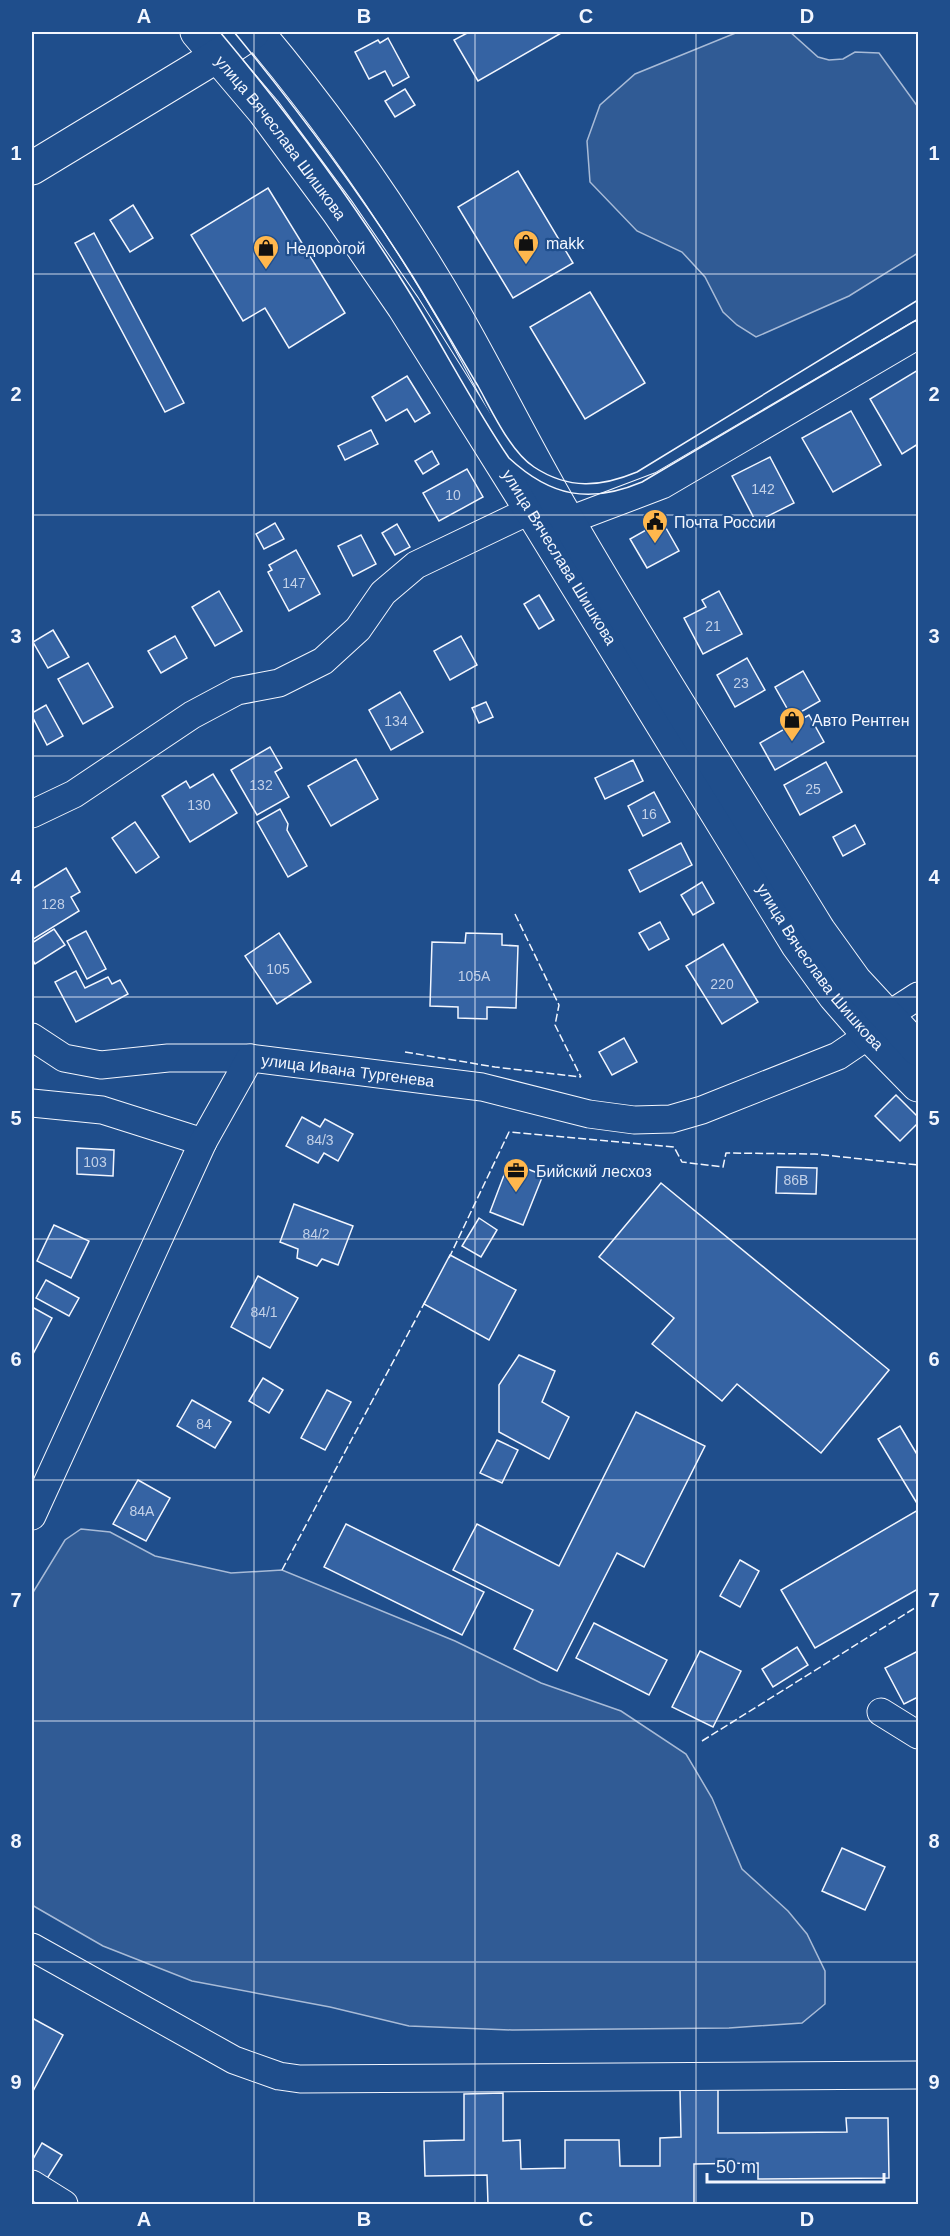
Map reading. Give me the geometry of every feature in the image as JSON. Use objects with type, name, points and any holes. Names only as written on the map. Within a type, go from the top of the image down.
[{"type":"main road","points":[[32,168],[207,44],[255,32]]},
{"type":"main road","name":"улица Вячеслава Шишкова","points":[[255,32],[301,84],[350,150],[415,247],[461,326],[567,521],[819,931],[855,981],[879,1027],[918,1085]]},
{"type":"main road","name":"улица Вячеслава Шишкова","points":[[207,44],[264,111],[338,211],[404,307],[798,945],[835,996],[879,1027],[918,1049]]},
{"type":"street","points":[[567,521],[662,485],[918,335]]},
{"type":"street","points":[[32,814],[74,794],[192,716],[237,691],[279,683],[323,661],[358,628],[382,593],[416,565],[531,510]]},
{"type":"street","name":"улица Ивана Тургенева","points":[[32,1516],[203,1142],[250,1058],[482,1087],[590,1114],[634,1120],[671,1119],[702,1110],[838,1056],[918,996]]},
{"type":"street","points":[[32,1037],[64,1058],[101,1065],[168,1058],[250,1058]]},
{"type":"street","points":[[32,1103],[102,1110],[203,1142]]},
{"type":"street","points":[[881,1712],[918,1736]]},
{"type":"street","points":[[32,1947],[234,2060],[279,2076],[300,2079],[918,2075]]},
{"type":"street","points":[[32,2184],[64,2205]]},
{"type":"shaded area","points":[[738,32],[790,32],[818,57],[829,60],[843,59],[855,52],[879,53],[918,107],[918,253],[849,296],[756,337],[737,325],[723,312],[705,277],[682,252],[637,231],[590,182],[587,141],[600,105],[635,74]]},
{"type":"shaded area","points":[[81,1529],[110,1532],[155,1556],[231,1573],[282,1570],[455,1641],[541,1683],[621,1711],[686,1754],[712,1798],[742,1869],[788,1911],[807,1934],[825,1971],[825,2004],[802,2023],[729,2028],[512,2030],[409,2026],[330,2007],[192,1981],[103,1946],[32,1905],[32,1594],[65,1540]]},
{"type":"building","points":[[469,32],[563,32],[478,81],[454,40]]},
{"type":"building","points":[[388,38],[409,77],[393,86],[385,71],[369,79],[355,52],[378,40],[380,43]]},
{"type":"building","points":[[405,89],[415,105],[395,117],[385,101]]},
{"type":"building","points":[[518,171],[573,263],[513,298],[458,207]]},
{"type":"building","name":"Недорогой","points":[[268,188],[345,313],[289,348],[265,308],[243,321],[191,235]]},
{"type":"building","points":[[133,205],[153,238],[130,252],[110,220]]},
{"type":"building","points":[[94,233],[184,403],[165,412],[75,243]]},
{"type":"building","points":[[590,292],[645,383],[585,419],[530,327]]},
{"type":"building","points":[[918,370],[918,444],[902,454],[870,399]]},
{"type":"building","points":[[407,376],[430,413],[415,422],[407,409],[386,421],[372,397]]},
{"type":"building","points":[[851,411],[881,465],[833,492],[802,438]]},
{"type":"building","points":[[371,430],[378,444],[345,460],[338,446]]},
{"type":"building","points":[[432,451],[439,464],[423,474],[415,461]]},
{"type":"building","points":[[770,457],[794,503],[756,522],[732,476]]},
{"type":"building","points":[[467,469],[483,497],[439,521],[423,493]]},
{"type":"building","name":"Почта России","points":[[662,521],[679,551],[647,568],[630,539]]},
{"type":"building","points":[[275,523],[284,539],[264,549],[256,534]]},
{"type":"building","points":[[397,524],[410,547],[395,555],[382,533]]},
{"type":"building","points":[[361,535],[376,564],[353,576],[338,546]]},
{"type":"building","points":[[296,550],[320,594],[289,611],[268,572],[272,570],[269,565]]},
{"type":"building","points":[[219,591],[242,631],[215,646],[192,607]]},
{"type":"building","points":[[719,591],[742,634],[703,654],[684,618],[706,607],[702,600]]},
{"type":"building","points":[[539,595],[554,620],[539,629],[524,604]]},
{"type":"building","points":[[53,630],[69,657],[48,668],[33,642]]},
{"type":"building","points":[[175,636],[187,658],[161,673],[148,651]]},
{"type":"building","points":[[461,636],[477,665],[450,680],[434,651]]},
{"type":"building","points":[[747,658],[765,690],[735,707],[717,675]]},
{"type":"building","points":[[88,663],[113,707],[83,724],[58,679]]},
{"type":"building","points":[[803,671],[820,701],[792,717],[775,687]]},
{"type":"building","points":[[400,692],[423,732],[391,750],[369,710]]},
{"type":"building","points":[[486,702],[493,717],[479,723],[472,708]]},
{"type":"building","points":[[46,705],[63,736],[47,745],[32,716],[32,713]]},
{"type":"building","name":"Авто Рентген","points":[[809,715],[824,742],[775,770],[760,743]]},
{"type":"building","points":[[270,747],[282,768],[275,772],[289,797],[257,815],[231,770]]},
{"type":"building","points":[[356,759],[378,799],[331,826],[308,786]]},
{"type":"building","points":[[633,760],[643,781],[605,799],[595,778]]},
{"type":"building","points":[[826,762],[842,792],[800,815],[784,785]]},
{"type":"building","points":[[213,774],[237,813],[190,842],[162,796],[186,781],[190,788]]},
{"type":"building","points":[[654,792],[670,822],[643,836],[628,806]]},
{"type":"building","points":[[280,809],[288,824],[287,830],[307,866],[288,877],[257,822]]},
{"type":"building","points":[[135,822],[159,857],[136,873],[112,838]]},
{"type":"building","points":[[855,825],[865,844],[843,856],[833,837]]},
{"type":"building","points":[[681,843],[692,865],[640,892],[629,870]]},
{"type":"building","points":[[66,868],[80,892],[71,897],[79,911],[32,940],[32,889]]},
{"type":"building","points":[[702,882],[714,903],[693,915],[681,895]]},
{"type":"building","points":[[660,922],[669,939],[649,950],[639,933]]},
{"type":"building","points":[[54,929],[65,945],[35,964],[32,958],[32,943]]},
{"type":"building","points":[[86,931],[106,969],[87,979],[67,941]]},
{"type":"building","points":[[279,933],[311,982],[277,1004],[245,956]]},
{"type":"building","points":[[466,933],[502,934],[502,945],[518,946],[516,1008],[487,1007],[487,1019],[458,1018],[458,1007],[430,1006],[432,942],[465,943]]},
{"type":"building","points":[[723,944],[758,1002],[722,1024],[686,966]]},
{"type":"building","points":[[76,971],[85,988],[108,977],[112,984],[120,980],[128,994],[76,1022],[55,982]]},
{"type":"building","points":[[624,1038],[637,1062],[612,1075],[599,1052]]},
{"type":"building","points":[[896,1095],[918,1117],[918,1123],[900,1141],[875,1116]]},
{"type":"building","points":[[302,1117],[320,1127],[325,1119],[353,1134],[338,1161],[324,1153],[318,1163],[286,1146]]},
{"type":"building","points":[[77,1148],[114,1150],[113,1176],[77,1174]]},
{"type":"building","name":"Бийский лесхоз","points":[[509,1162],[543,1175],[523,1225],[490,1212]]},
{"type":"building","points":[[777,1167],[817,1168],[816,1194],[776,1193]]},
{"type":"building","points":[[661,1183],[889,1370],[821,1453],[737,1384],[722,1401],[652,1344],[674,1318],[599,1257]]},
{"type":"building","points":[[294,1204],[353,1226],[338,1265],[322,1259],[317,1266],[297,1258],[298,1249],[280,1242]]},
{"type":"building","points":[[479,1218],[497,1230],[481,1257],[462,1246]]},
{"type":"building","points":[[54,1225],[89,1241],[71,1278],[37,1261]]},
{"type":"building","points":[[450,1255],[516,1290],[489,1340],[424,1304]]},
{"type":"building","points":[[258,1276],[298,1298],[270,1348],[231,1327]]},
{"type":"building","points":[[46,1280],[79,1298],[69,1316],[36,1298]]},
{"type":"building","points":[[32,1307],[52,1318],[32,1356]]},
{"type":"building","points":[[519,1355],[555,1371],[542,1402],[569,1417],[549,1459],[499,1432],[499,1385]]},
{"type":"building","points":[[263,1378],[283,1390],[269,1413],[249,1401]]},
{"type":"building","points":[[327,1390],[351,1402],[325,1450],[301,1438]]},
{"type":"building","points":[[192,1400],[231,1422],[215,1448],[177,1426]]},
{"type":"building","points":[[636,1412],[705,1446],[644,1567],[617,1553],[557,1671],[514,1649],[533,1610],[453,1570],[477,1524],[559,1566]]},
{"type":"building","points":[[900,1426],[918,1456],[918,1505],[878,1439]]},
{"type":"building","points":[[497,1440],[518,1450],[502,1483],[480,1473]]},
{"type":"building","points":[[138,1480],[170,1498],[146,1541],[113,1524]]},
{"type":"building","points":[[918,1510],[918,1589],[815,1648],[781,1590]]},
{"type":"building","points":[[346,1524],[484,1592],[462,1635],[324,1567]]},
{"type":"building","points":[[740,1560],[759,1571],[740,1607],[720,1596]]},
{"type":"building","points":[[594,1623],[667,1660],[649,1695],[576,1658]]},
{"type":"building","points":[[797,1647],[808,1665],[773,1687],[762,1669]]},
{"type":"building","points":[[700,1651],[741,1671],[713,1727],[672,1707]]},
{"type":"building","points":[[918,1651],[918,1697],[904,1704],[885,1668]]},
{"type":"building","points":[[842,1848],[885,1867],[865,1910],[822,1891]]},
{"type":"building","points":[[32,2018],[63,2035],[32,2093]]},
{"type":"building","points":[[718,2089],[718,2133],[847,2132],[846,2118],[888,2118],[889,2178],[758,2179],[758,2163],[694,2164],[694,2204],[488,2204],[487,2175],[425,2176],[424,2141],[464,2140],[464,2094],[503,2093],[503,2141],[520,2140],[521,2169],[565,2168],[565,2140],[619,2140],[620,2166],[660,2166],[660,2138],[681,2137],[680,2090]]},
{"type":"building","points":[[42,2143],[62,2155],[43,2185],[32,2178],[32,2161]]},
{"type":"tram line","points":[[220,32],[269,92],[382,249],[509,458],[540,481],[556,489],[572,493],[605,493],[642,482],[918,319]]},
{"type":"tram line","points":[[234,32],[305,121],[371,213],[421,291],[509,441],[534,467],[560,480],[572,483],[598,483],[637,472],[918,300]]},
{"type":"fence","points":[[515,914],[559,1005],[555,1025],[581,1077]]},
{"type":"fence","points":[[405,1052],[495,1067],[581,1077]]},
{"type":"fence","points":[[449,1258],[509,1132],[674,1147],[682,1162],[723,1167],[726,1153],[815,1154],[918,1165]]},
{"type":"fence","points":[[282,1570],[426,1300]]},
{"type":"fence","points":[[702,1741],[918,1606]]},
{"type":"place","name":"makk","points":[[526,266]]},
{"type":"place","name":"Недорогой","points":[[266,271]]},
{"type":"place","name":"Почта России","points":[[655,545]]},
{"type":"place","name":"Авто Рентген","points":[[792,743]]},
{"type":"place","name":"Бийский лесхоз","points":[[516,1194]]}]
